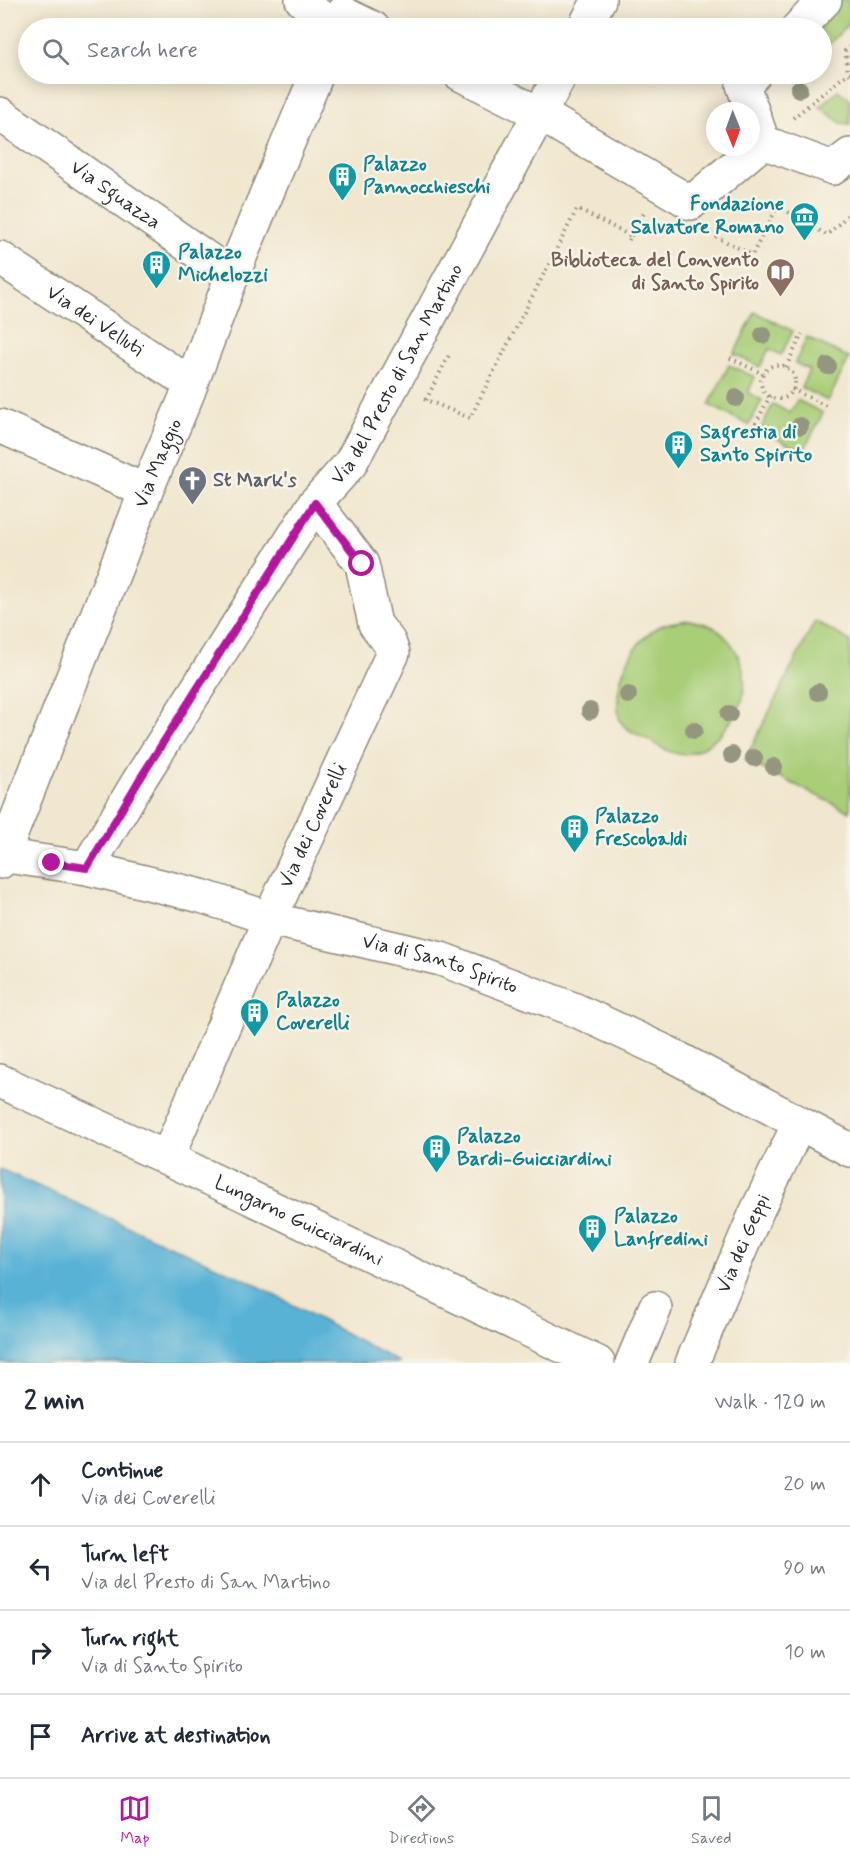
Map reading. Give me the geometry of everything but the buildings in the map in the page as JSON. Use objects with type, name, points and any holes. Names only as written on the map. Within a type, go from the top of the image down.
[{"type":"street","points":[[302,0],[339,17]]},
{"type":"street","points":[[590,18],[600,0]]},
{"type":"street","points":[[808,18],[825,0]]},
{"type":"street","name":"Via Maggio","points":[[1,856],[191,384],[232,276],[313,84]]},
{"type":"street","points":[[480,84],[540,114],[691,203],[763,142]]},
{"type":"street","name":"Via del Presto di San Martino","points":[[87,868],[138,782],[315,503],[350,464],[556,84]]},
{"type":"street","points":[[744,84],[763,142]]},
{"type":"street","name":"Via Sguazza","points":[[0,114],[232,276]]},
{"type":"street","points":[[763,142],[833,168],[850,155]]},
{"type":"street","name":"Via dei Velluti","points":[[0,258],[191,384]]},
{"type":"street","points":[[0,426],[146,492]]},
{"type":"street","name":"Via dei Coverelli","points":[[167,1158],[270,918],[393,653],[389,642],[375,624],[362,564],[315,503]]},
{"type":"street","name":"Via di Santo Spirito","points":[[1,856],[87,868],[201,896],[270,918],[441,959],[573,1009],[666,1052],[850,1150]]},
{"type":"street","name":"Lungarno Guicciardini","points":[[0,1082],[167,1158],[598,1363]]},
{"type":"street","name":"Via dei Geppi","points":[[692,1363],[755,1215],[799,1124]]},
{"type":"street","points":[[632,1363],[656,1308]]},
{"type":"path","points":[[763,142],[849,74],[845,51],[850,46]]},
{"type":"path","points":[[701,229],[752,255],[778,206],[827,235],[850,213]]},
{"type":"path","points":[[393,385],[470,418],[577,209],[631,236]]},
{"type":"path","points":[[627,243],[645,211]]},
{"type":"path","points":[[786,367],[802,334]]},
{"type":"path","points":[[426,400],[452,348]]},
{"type":"path","points":[[730,358],[763,374]]},
{"type":"path","points":[[780,364],[786,367],[792,371],[795,384],[789,396],[776,400],[763,393],[760,380],[767,368],[780,364]]},
{"type":"path","points":[[792,389],[828,407]]},
{"type":"path","points":[[753,429],[770,396]]},
{"type":"green space","points":[[837,0],[850,0],[850,22],[832,41],[832,18],[818,18]]},
{"type":"green space","points":[[838,90],[850,99],[850,124],[841,123],[820,107]]},
{"type":"green space","points":[[755,312],[793,331],[781,355],[769,349],[760,367],[734,354]]},
{"type":"green space","points":[[807,337],[849,358],[828,401],[801,388],[809,370],[795,363]]},
{"type":"green space","points":[[729,365],[755,377],[748,393],[762,400],[749,425],[709,405]]},
{"type":"green space","points":[[797,400],[823,413],[803,452],[760,430],[773,404],[790,413]]},
{"type":"green space","points":[[689,620],[712,626],[733,647],[743,669],[744,693],[734,717],[711,742],[696,751],[680,754],[663,748],[623,725],[619,716],[618,693],[623,671],[641,642],[662,625]]},
{"type":"green space","points":[[815,621],[850,641],[850,812],[745,760]]},
{"type":"water","points":[[0,1169],[247,1280],[400,1363],[0,1363]]},
{"type":"place","name":"Palazzo Pannocchieschi","points":[[342,202]]},
{"type":"place","name":"Fondazione Salvatore Romano","points":[[805,242]]},
{"type":"place","name":"Palazzo Michelozzi","points":[[157,290]]},
{"type":"place","name":"Biblioteca del Convento di Santo Spirito","points":[[780,298]]},
{"type":"place","name":"Sagrestia di Santo Spirito","points":[[679,470]]},
{"type":"place","name":"St Mark's","points":[[192,506]]},
{"type":"place","name":"Palazzo Frescobaldi","points":[[574,854]]},
{"type":"place","name":"Palazzo Coverelli","points":[[255,1038]]},
{"type":"place","name":"Palazzo Bardi-Guicciardini","points":[[436,1174]]},
{"type":"place","name":"Palazzo Lanfredini","points":[[593,1254]]},
{"type":"route","points":[[52,863],[87,868],[138,782],[315,503],[362,564]]}]
